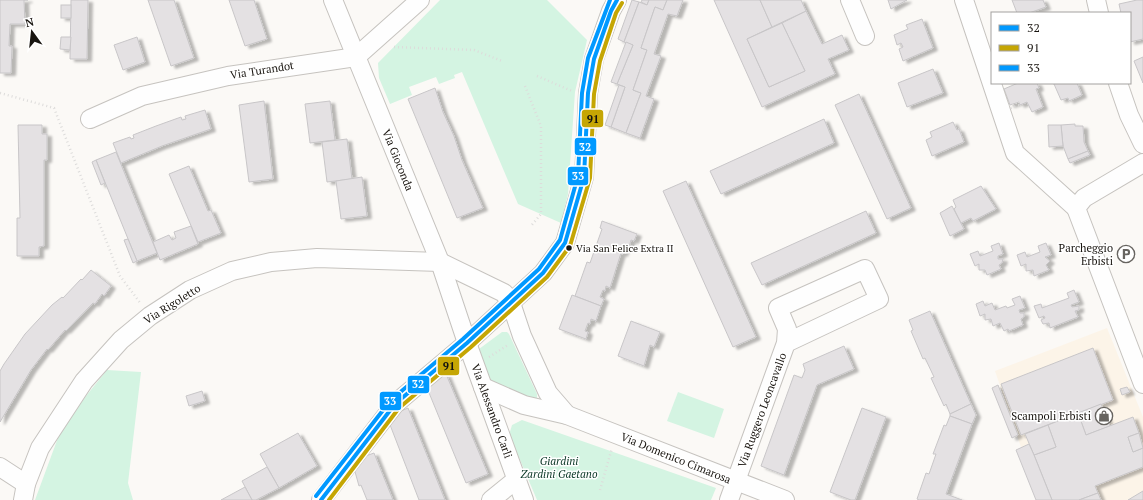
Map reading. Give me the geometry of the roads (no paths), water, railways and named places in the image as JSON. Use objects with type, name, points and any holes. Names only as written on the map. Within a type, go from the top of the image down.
[{"type":"street","name":"Via Gioconda","points":[[333,0],[440,262],[467,343]]},
{"type":"street","points":[[356,57],[420,0]]},
{"type":"street","points":[[321,500],[395,404],[467,343],[543,273],[565,243],[584,177],[588,93],[594,60],[611,11],[617,0]]},
{"type":"street","points":[[850,0],[865,36]]},
{"type":"street","points":[[964,0],[991,81]]},
{"type":"street","points":[[1096,0],[1099,12]]},
{"type":"street","name":"Via Turandot","points":[[90,119],[142,96],[220,77],[356,57]]},
{"type":"street","points":[[992,84],[1015,153],[1076,208],[1143,384]]},
{"type":"street","points":[[1118,84],[1143,144]]},
{"type":"street","points":[[1076,208],[1084,198],[1143,163]]},
{"type":"street","name":"Via Rigoletto","points":[[24,492],[40,448],[84,382],[121,340],[150,316],[190,290],[232,271],[271,262],[316,258],[440,262]]},
{"type":"street","points":[[440,262],[504,292],[511,303]]},
{"type":"street","name":"Via Ruggero Leoncavallo","points":[[729,500],[786,343],[787,329],[778,308],[865,269],[879,299],[786,343]]},
{"type":"street","name":"Via Domenico Cimarosa","points":[[511,303],[522,336],[548,393],[567,415]]},
{"type":"street","name":"Via Alessandro Carli","points":[[467,343],[524,500]]},
{"type":"street","name":"Via Domenico Cimarosa","points":[[483,387],[524,405],[567,415],[785,500]]},
{"type":"street","points":[[0,467],[24,492]]},
{"type":"street","points":[[491,500],[517,479]]},
{"type":"place","name":"Via San Felice Extra II","points":[[569,248]]},
{"type":"place","name":"Parcheggio Erbisti","points":[[1126,254]]},
{"type":"place","name":"Scampoli Erbisti","points":[[1104,416]]},
{"type":"park label","name":"Giardini Zardini Gaetano","points":[[559,467]]}]
